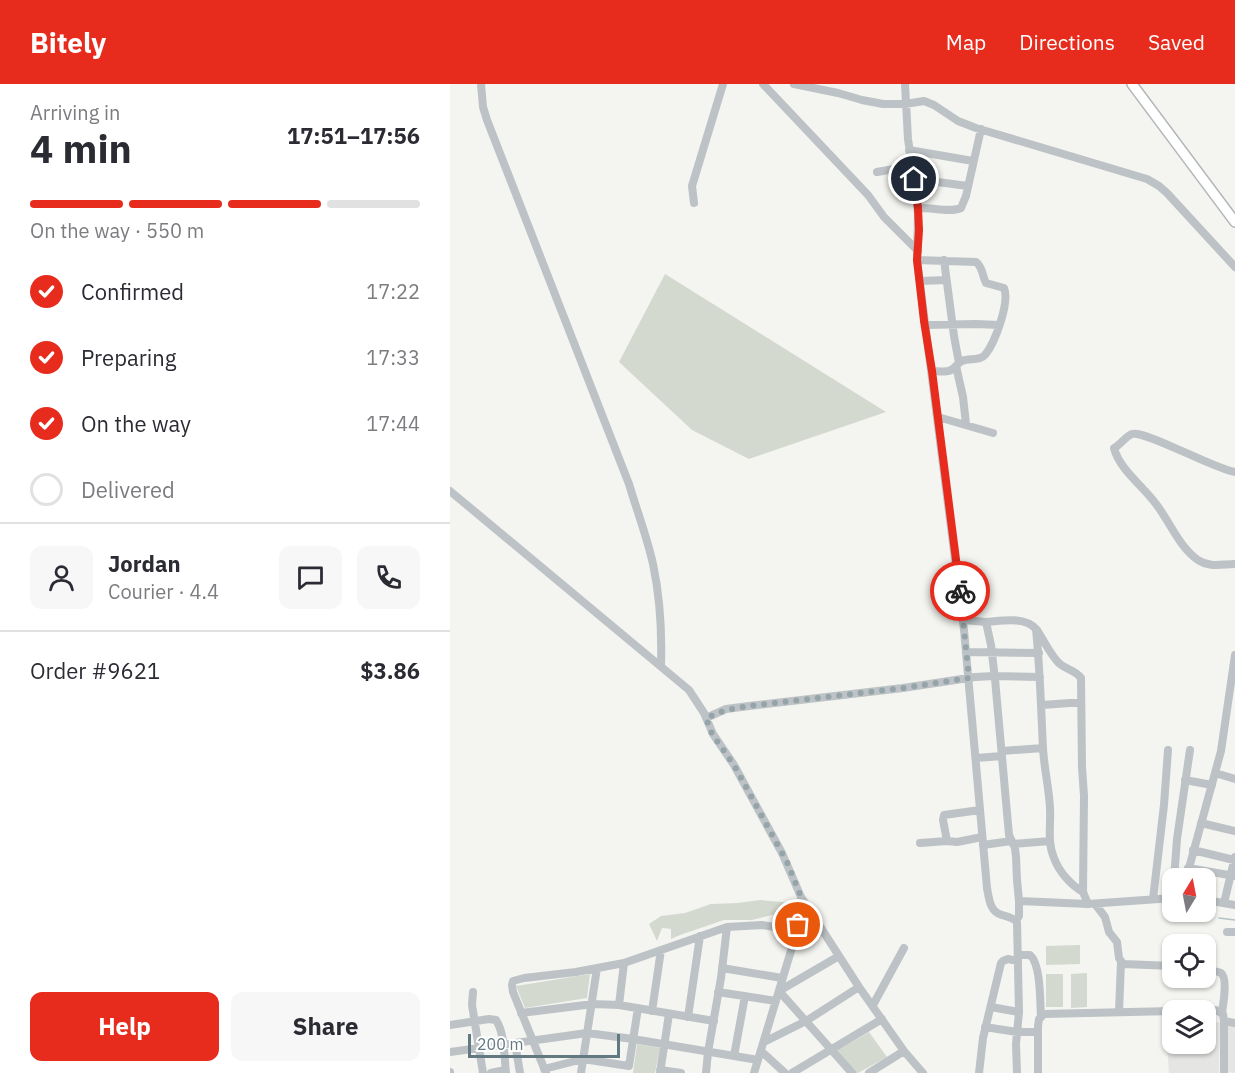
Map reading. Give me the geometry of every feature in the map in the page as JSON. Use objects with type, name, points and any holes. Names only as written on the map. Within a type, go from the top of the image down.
[{"type":"main road","points":[[1132,84],[1235,222]]},
{"type":"street","points":[[481,84],[483,107],[490,128],[629,484],[648,543],[660,609],[661,665]]},
{"type":"street","points":[[694,203],[692,186],[723,84]]},
{"type":"street","points":[[763,84],[868,195],[918,255],[944,260],[976,262],[982,269],[986,283],[1004,288],[1005,304],[999,325],[983,357],[958,364],[951,370],[932,371]]},
{"type":"street","points":[[794,84],[883,104],[929,102],[958,121],[1154,182],[1167,193],[1235,267]]},
{"type":"street","points":[[904,84],[909,150],[918,208],[920,281],[963,620],[987,888],[996,913],[1016,920]]},
{"type":"street","points":[[918,208],[961,208],[981,129]]},
{"type":"street","points":[[909,150],[973,161]]},
{"type":"street","points":[[877,172],[911,166]]},
{"type":"street","points":[[914,179],[968,186]]},
{"type":"street","points":[[944,260],[966,424]]},
{"type":"street","points":[[920,281],[946,280]]},
{"type":"street","points":[[925,325],[999,325]]},
{"type":"street","points":[[938,417],[993,433]]},
{"type":"street","points":[[1235,472],[1205,462],[1137,433],[1129,435],[1114,448],[1120,461],[1157,505],[1191,554],[1210,565],[1235,564]]},
{"type":"street","points":[[450,491],[689,690],[706,718],[712,734],[734,765],[782,853],[801,897],[859,987],[904,1051],[923,1073]]},
{"type":"street","points":[[963,620],[1028,622],[1036,629],[1061,666],[1080,676],[1084,796],[1083,892]]},
{"type":"street","points":[[986,622],[992,653],[1009,835],[1016,857],[1019,901],[1019,916],[1016,920],[1019,1012],[1016,1044],[1017,1073]]},
{"type":"street","points":[[1036,629],[1043,748],[1050,809],[1050,841],[1058,867],[1105,917],[1109,932],[1117,942],[1121,962],[1119,1012]]},
{"type":"street","points":[[966,652],[1039,653]]},
{"type":"street","points":[[1188,868],[1221,752],[1235,655]]},
{"type":"street","points":[[706,718],[726,710],[749,706],[969,678],[1040,677]]},
{"type":"street","points":[[1042,705],[1081,703]]},
{"type":"street","points":[[976,758],[1043,748]]},
{"type":"street","points":[[1153,899],[1163,820],[1168,750]]},
{"type":"street","points":[[1175,868],[1190,750]]},
{"type":"street","points":[[1215,773],[1235,779]]},
{"type":"street","points":[[1185,780],[1212,785]]},
{"type":"street","points":[[947,841],[944,815],[980,810]]},
{"type":"street","points":[[1202,823],[1235,831]]},
{"type":"street","points":[[920,843],[1050,841]]},
{"type":"street","points":[[1193,850],[1235,859],[1233,875],[1224,903]]},
{"type":"street","points":[[1216,872],[1233,875]]},
{"type":"street","points":[[754,1073],[797,931],[801,897]]},
{"type":"street","points":[[1019,901],[1092,904],[1162,899]]},
{"type":"street","points":[[1216,902],[1235,905]]},
{"type":"street","points":[[638,1008],[628,1069],[583,1059],[545,1071],[521,1014],[512,985],[513,981],[524,978],[624,963],[728,927],[762,925],[797,931]]},
{"type":"street","points":[[706,1073],[728,927]]},
{"type":"street","points":[[688,1017],[700,936]]},
{"type":"street","points":[[873,1005],[904,948]]},
{"type":"street","points":[[652,1011],[661,950]]},
{"type":"street","points":[[979,1073],[985,1027],[1003,961],[1030,955],[1035,960],[1037,971],[1041,1017],[1038,1032],[1038,1073]]},
{"type":"street","points":[[779,991],[839,956]]},
{"type":"street","points":[[1121,962],[1162,966]]},
{"type":"street","points":[[619,1005],[624,963]]},
{"type":"street","points":[[581,1073],[597,968]]},
{"type":"street","points":[[722,968],[782,978]]},
{"type":"street","points":[[1216,972],[1224,976],[1224,1073]]},
{"type":"street","points":[[762,1047],[859,987]]},
{"type":"street","points":[[779,991],[852,1073]]},
{"type":"street","points":[[473,992],[472,1005],[483,1073]]},
{"type":"street","points":[[718,992],[776,1001]]},
{"type":"street","points":[[734,1056],[745,996]]},
{"type":"street","points":[[521,1014],[593,1004],[619,1005],[714,1021]]},
{"type":"street","points":[[991,1007],[1019,1012]]},
{"type":"street","points":[[1216,1010],[1223,1017],[1235,1023]]},
{"type":"street","points":[[1041,1017],[1050,1013],[1162,1011]]},
{"type":"street","points":[[669,1014],[660,1071],[681,1073]]},
{"type":"street","points":[[792,1073],[882,1019]]},
{"type":"street","points":[[450,1025],[496,1020],[500,1028],[506,1072],[491,1073]]},
{"type":"street","points":[[985,1027],[1017,1032],[1038,1032]]},
{"type":"street","points":[[450,1052],[587,1033],[758,1060]]},
{"type":"street","points":[[515,1043],[520,1073]]},
{"type":"street","points":[[762,1047],[785,1073]]},
{"type":"street","points":[[871,1072],[904,1051]]},
{"type":"shaded area","points":[[665,274],[886,412],[749,459],[692,430],[619,362]]},
{"type":"shaded area","points":[[760,900],[793,903],[794,917],[772,915],[752,920],[724,920],[671,939],[671,929],[662,928],[657,941],[649,924],[661,916],[685,913],[711,904]]},
{"type":"shaded area","points":[[1080,945],[1080,964],[1046,965],[1046,946]]},
{"type":"shaded area","points":[[1087,973],[1087,1007],[1071,1008],[1071,974]]},
{"type":"shaded area","points":[[590,974],[587,998],[525,1008],[516,986]]},
{"type":"shaded area","points":[[1046,974],[1063,974],[1063,1007],[1046,1007]]},
{"type":"shaded area","points":[[1220,1022],[1219,1073],[1169,1073],[1168,1054],[1216,1054],[1216,1023]]},
{"type":"shaded area","points":[[1228,1025],[1235,1026],[1235,1073],[1228,1072]]},
{"type":"shaded area","points":[[869,1032],[887,1057],[856,1073],[836,1051]]},
{"type":"shaded area","points":[[637,1044],[660,1048],[655,1073],[633,1073]]},
{"type":"waterway","points":[[1219,918],[1235,920]]},
{"type":"way so far","points":[[798,925],[801,897],[788,864],[734,765],[712,734],[706,718],[720,711],[749,706],[969,678],[960,591]]},
{"type":"route","points":[[914,179],[919,230],[917,260],[960,591]]}]
